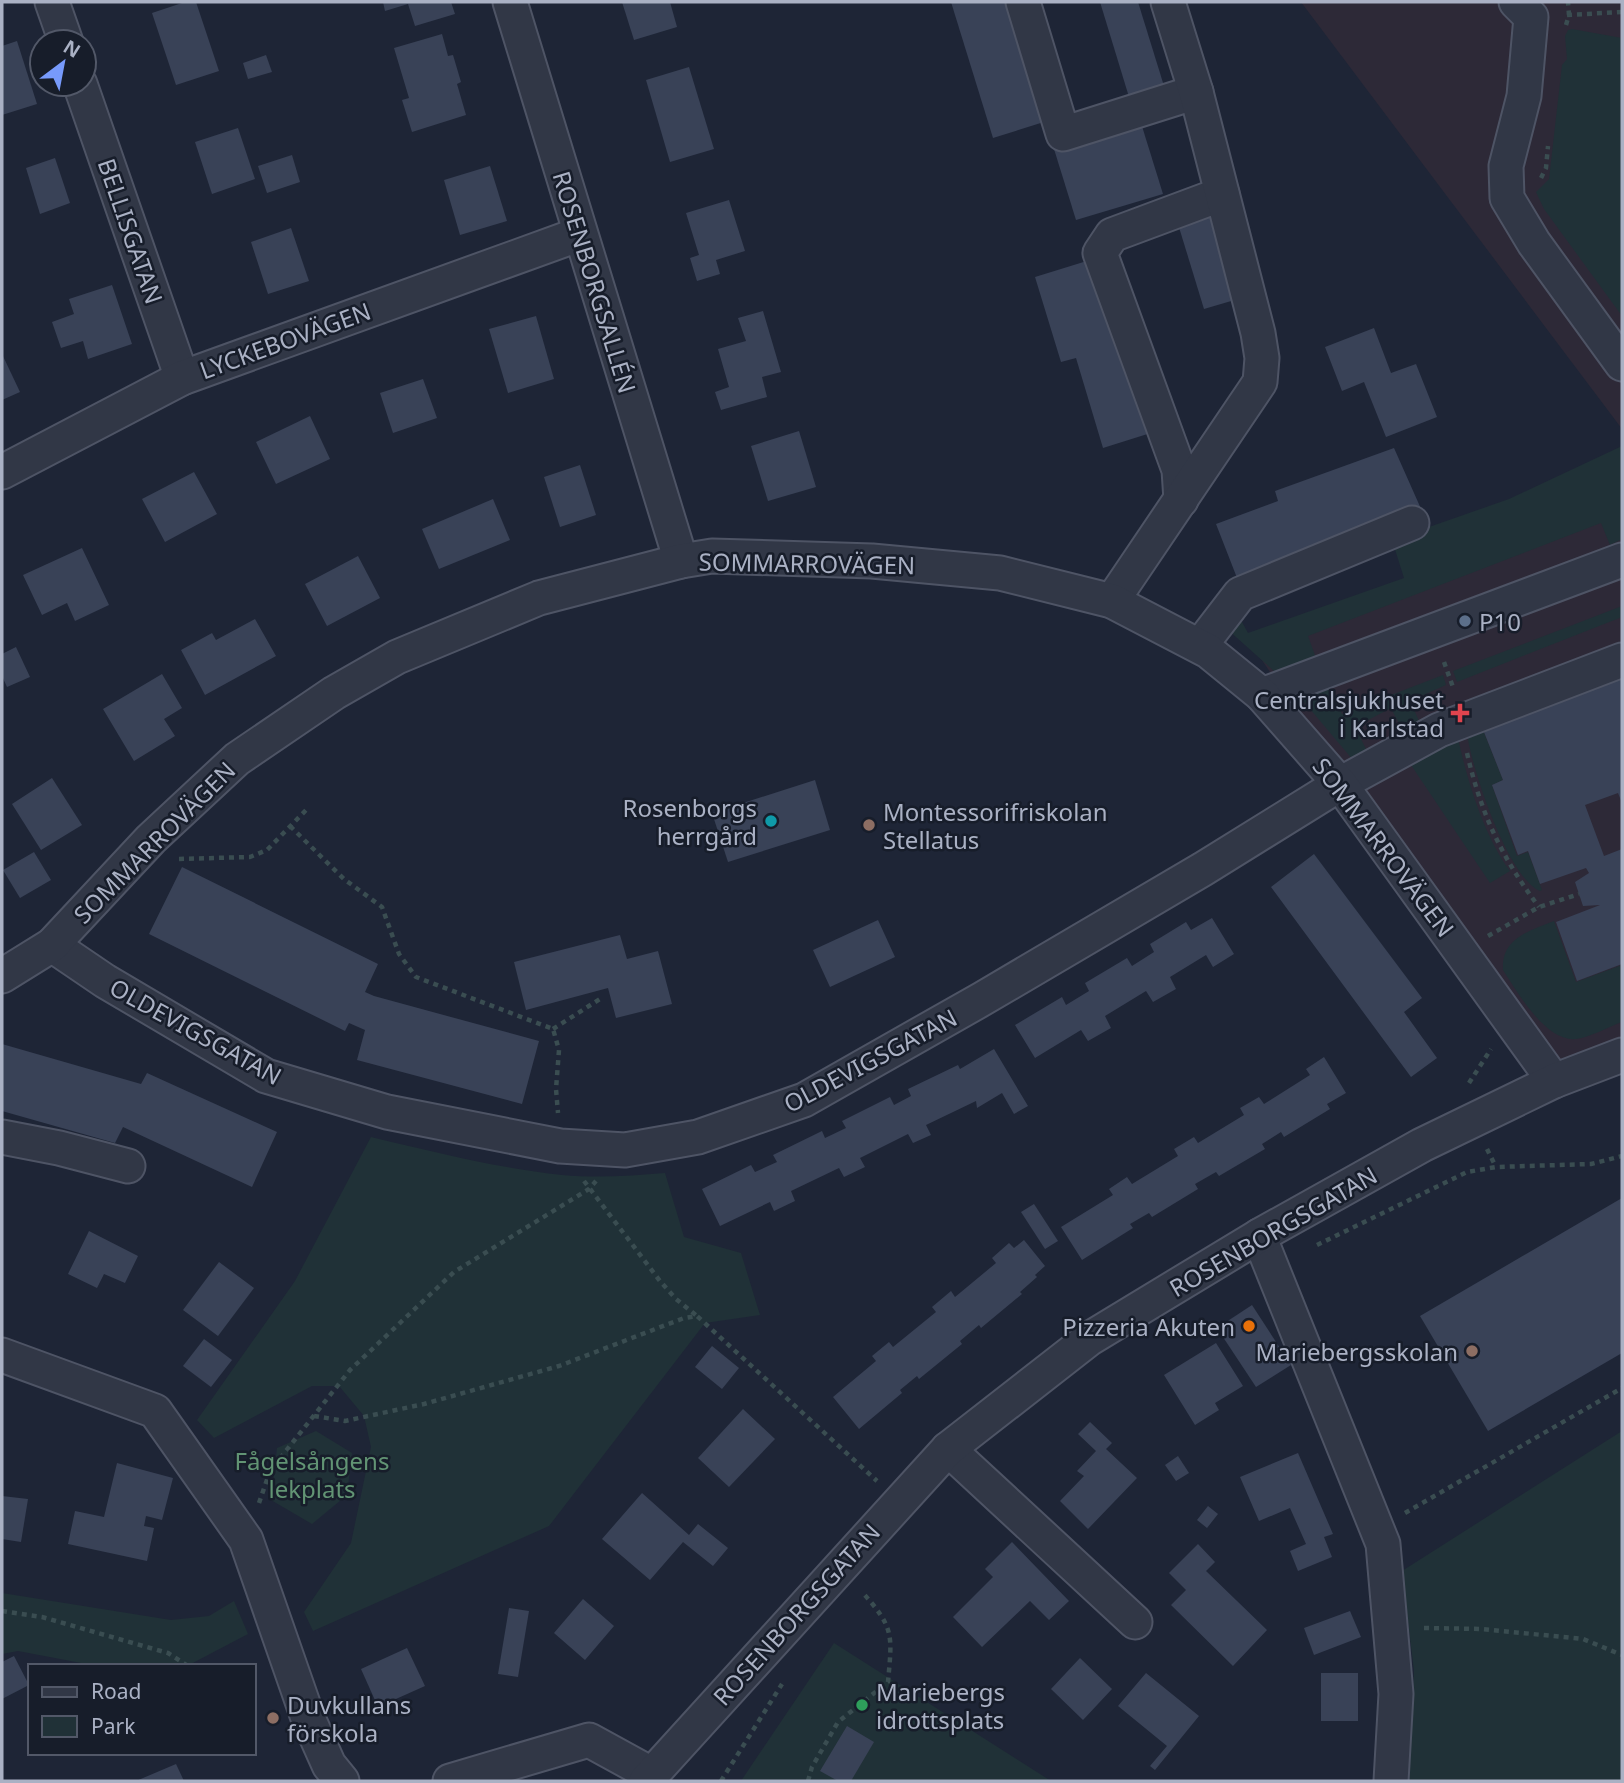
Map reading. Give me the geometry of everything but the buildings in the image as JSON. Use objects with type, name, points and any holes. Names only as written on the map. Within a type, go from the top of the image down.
[{"type":"street","points":[[52,2],[61,28]]},
{"type":"street","name":"ROSENBORGSALLÉN","points":[[510,2],[681,561]]},
{"type":"street","points":[[1023,2],[1063,134],[1196,92]]},
{"type":"street","points":[[1112,601],[1260,382],[1262,358],[1258,333],[1196,92],[1168,2]]},
{"type":"street","points":[[1536,16],[1524,96],[1506,166],[1507,198],[1534,243],[1622,363]]},
{"type":"street","name":"BELLISGATAN","points":[[85,98],[181,377]]},
{"type":"street","points":[[1181,500],[1180,471],[1100,253],[1112,235],[1222,194]]},
{"type":"street","name":"LYCKEBOVÄGEN","points":[[2,472],[181,377],[580,233]]},
{"type":"street","points":[[1200,646],[1240,594],[1412,523]]},
{"type":"street","name":"SOMMARROVÄGEN","points":[[2,976],[52,945],[151,839],[237,759],[334,693],[397,657],[539,598],[681,561],[712,556],[872,561],[1000,573],[1112,601],[1200,646],[1262,695],[1340,784],[1554,1081]]},
{"type":"street","points":[[1262,695],[1622,560]]},
{"type":"street","name":"OLDEVIGSGATAN","points":[[52,945],[105,981],[266,1076],[387,1112],[560,1146],[625,1150],[698,1137],[804,1100],[1191,876],[1340,784],[1439,730],[1622,660]]},
{"type":"street","name":"ROSENBORGSGATAN","points":[[648,1778],[947,1449],[1089,1339],[1259,1236],[1422,1145],[1554,1081],[1622,1055]]},
{"type":"street","points":[[2,1137],[128,1166]]},
{"type":"street","points":[[1259,1236],[1383,1544],[1396,1694],[1391,1781]]},
{"type":"street","points":[[2,1355],[156,1411],[246,1540],[308,1718],[329,1765],[342,1781]]},
{"type":"street","points":[[947,1449],[1135,1622]]},
{"type":"street","points":[[450,1781],[589,1740],[648,1778]]},
{"type":"path","points":[[1568,2],[1570,15]]},
{"type":"path","points":[[1536,16],[1622,12]]},
{"type":"path","points":[[1536,16],[1570,15]]},
{"type":"path","points":[[1533,185],[1541,178],[1546,168],[1549,141]]},
{"type":"path","points":[[1431,632],[1454,688],[1458,722],[1479,798],[1514,873],[1539,907]]},
{"type":"path","points":[[151,839],[177,859],[250,857],[267,850],[309,807]]},
{"type":"path","points":[[290,826],[344,879],[382,907],[399,954],[416,977],[553,1029]]},
{"type":"path","points":[[1461,951],[1539,907],[1579,894]]},
{"type":"path","points":[[553,1029],[603,997]]},
{"type":"path","points":[[553,1029],[559,1050],[556,1089],[560,1146],[589,1189],[660,1281],[899,1501]]},
{"type":"path","points":[[1473,1121],[1460,1098],[1497,1040]]},
{"type":"path","points":[[246,1540],[270,1471],[350,1370],[454,1272],[589,1189],[625,1150]]},
{"type":"path","points":[[1272,1268],[1467,1172],[1496,1167],[1591,1164],[1622,1156]]},
{"type":"path","points":[[314,1416],[345,1420],[424,1404],[559,1366],[684,1318],[697,1316]]},
{"type":"path","points":[[1377,1529],[1622,1388]]},
{"type":"path","points":[[808,1781],[812,1767],[838,1722],[888,1682],[891,1637],[879,1611],[860,1590],[852,1601]]},
{"type":"path","points":[[2,1611],[42,1617],[168,1653],[185,1664]]},
{"type":"path","points":[[1391,1631],[1482,1629],[1583,1639],[1622,1655]]},
{"type":"path","points":[[721,1781],[783,1684]]},
{"type":"shaded area","points":[[1301,2],[1622,2],[1622,429]]},
{"type":"shaded area","name":"Centralsjukhuset i Karlstad","points":[[1622,450],[1622,1047],[1556,1077],[1348,787],[1247,638],[1528,533]]},
{"type":"green space","points":[[1568,30],[1622,38],[1622,316],[1544,209],[1536,192],[1549,179],[1562,65],[1567,59],[1565,36]]},
{"type":"green space","points":[[1622,446],[1622,539],[1610,545],[1601,523],[1308,636],[1316,658],[1284,680],[1227,629],[1236,611],[1248,633],[1404,578],[1392,540],[1509,499]]},
{"type":"green space","points":[[1622,606],[1622,617],[1457,682],[1453,671]]},
{"type":"green space","points":[[1443,675],[1446,685],[1410,701],[1421,725],[1404,734],[1391,708],[1355,727],[1368,753],[1353,760],[1299,696],[1324,683],[1332,690],[1342,714]]},
{"type":"green space","points":[[1481,725],[1503,780],[1492,785],[1517,856],[1528,852],[1542,890],[1540,891],[1528,882],[1516,866],[1483,795],[1467,733]]},
{"type":"green space","points":[[1458,738],[1478,807],[1492,841],[1510,871],[1490,883],[1405,756]]},
{"type":"green space","points":[[1554,921],[1576,982],[1622,965],[1622,1022],[1582,1038],[1565,1038],[1543,1024],[1516,990],[1503,970],[1507,950],[1518,937]]},
{"type":"green space","points":[[371,1137],[490,1164],[562,1175],[665,1173],[684,1237],[741,1253],[760,1315],[705,1323],[549,1526],[313,1631],[304,1612],[351,1543],[371,1447],[364,1416],[339,1386],[312,1386],[214,1438],[197,1420],[295,1281]]},
{"type":"green space","name":"Fågelsångens lekplats","points":[[316,1431],[352,1453],[347,1495],[312,1524],[271,1500],[277,1448]]},
{"type":"green space","points":[[1622,1431],[1622,1781],[1409,1781],[1414,1671],[1402,1571]]},
{"type":"green space","points":[[2,1593],[171,1620],[209,1616],[234,1601],[248,1634],[191,1664],[86,1664],[18,1651],[2,1654]]},
{"type":"green space","name":"Mariebergs idrottsplats","points":[[834,1643],[1051,1781],[741,1781]]},
{"type":"place","name":"P10","points":[[1465,621]]},
{"type":"place","name":"Centralsjukhuset i Karlstad","points":[[1460,713]]},
{"type":"place","name":"Rosenborgs herrgård","points":[[771,821]]},
{"type":"place","name":"Montessorifriskolan Stellatus","points":[[869,825]]},
{"type":"place","name":"Pizzeria Akuten","points":[[1249,1326]]},
{"type":"place","name":"Mariebergsskolan","points":[[1472,1351]]},
{"type":"place","name":"Mariebergs idrottsplats","points":[[862,1705]]},
{"type":"place","name":"Duvkullans förskola","points":[[273,1718]]}]
